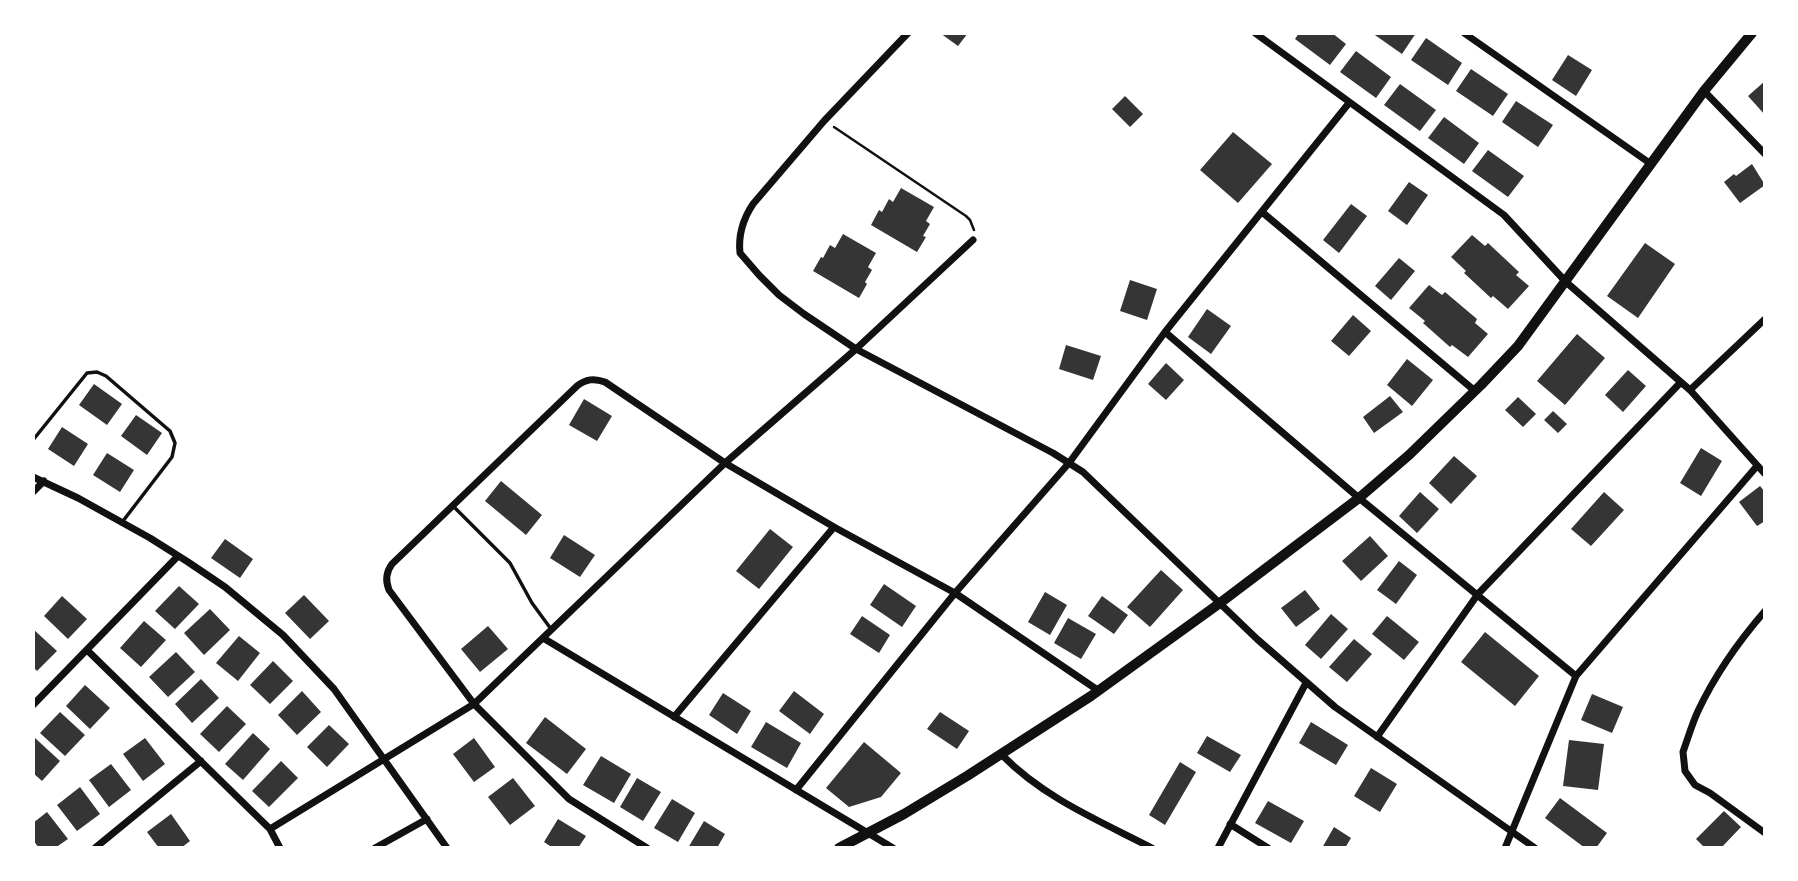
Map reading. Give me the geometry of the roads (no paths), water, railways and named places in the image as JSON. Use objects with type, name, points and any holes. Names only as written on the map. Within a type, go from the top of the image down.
[{"type":"street","points":[[908,33],[824,121],[747,213],[740,233],[740,253],[779,295],[856,348],[1069,463],[1096,484],[1220,603],[1335,707],[1535,848]]},
{"type":"street","points":[[1255,33],[1504,215],[1566,282],[1690,390],[1765,474]]},
{"type":"street","points":[[1464,33],[1651,164]]},
{"type":"street","points":[[839,848],[904,814],[1002,755],[1099,691],[1359,498],[1409,455],[1518,346],[1704,91],[1752,33]]},
{"type":"street","points":[[1704,91],[1765,154]]},
{"type":"street","points":[[796,790],[955,593],[1069,463],[1165,332],[1349,103]]},
{"type":"street","points":[[1262,212],[1475,391]]},
{"type":"street","points":[[270,829],[474,704],[725,463],[973,240]]},
{"type":"street","points":[[1690,390],[1765,319]]},
{"type":"street","points":[[1165,332],[1359,498],[1576,676]]},
{"type":"street","points":[[647,848],[569,799],[474,704],[389,590],[387,575],[392,564],[577,386],[589,379],[605,382],[725,463],[955,593],[1099,691]]},
{"type":"street","points":[[1377,737],[1478,594],[1681,382]]},
{"type":"street","points":[[1505,848],[1576,676],[1757,466]]},
{"type":"street","points":[[33,477],[78,498],[150,538],[206,574],[254,610],[309,661],[334,689],[447,848]]},
{"type":"street","points":[[33,492],[44,481]]},
{"type":"street","points":[[674,717],[834,527]]},
{"type":"street","points":[[33,705],[178,556]]},
{"type":"street","points":[[1765,611],[1712,685],[1697,713],[1682,759],[1685,771],[1695,785],[1765,833]]},
{"type":"street","points":[[543,638],[893,848]]},
{"type":"street","points":[[87,650],[270,829],[281,848]]},
{"type":"street","points":[[1218,848],[1306,682]]},
{"type":"street","points":[[1002,755],[1024,776],[1052,796],[1152,848]]},
{"type":"street","points":[[95,848],[201,761]]},
{"type":"street","points":[[375,848],[426,819]]},
{"type":"street","points":[[1230,824],[1268,848]]},
{"type":"lane","points":[[33,440],[87,373],[92,372],[106,376],[170,430],[175,443],[172,457],[122,523]]},
{"type":"lane","points":[[453,506],[510,563],[532,603],[551,630]]}]
